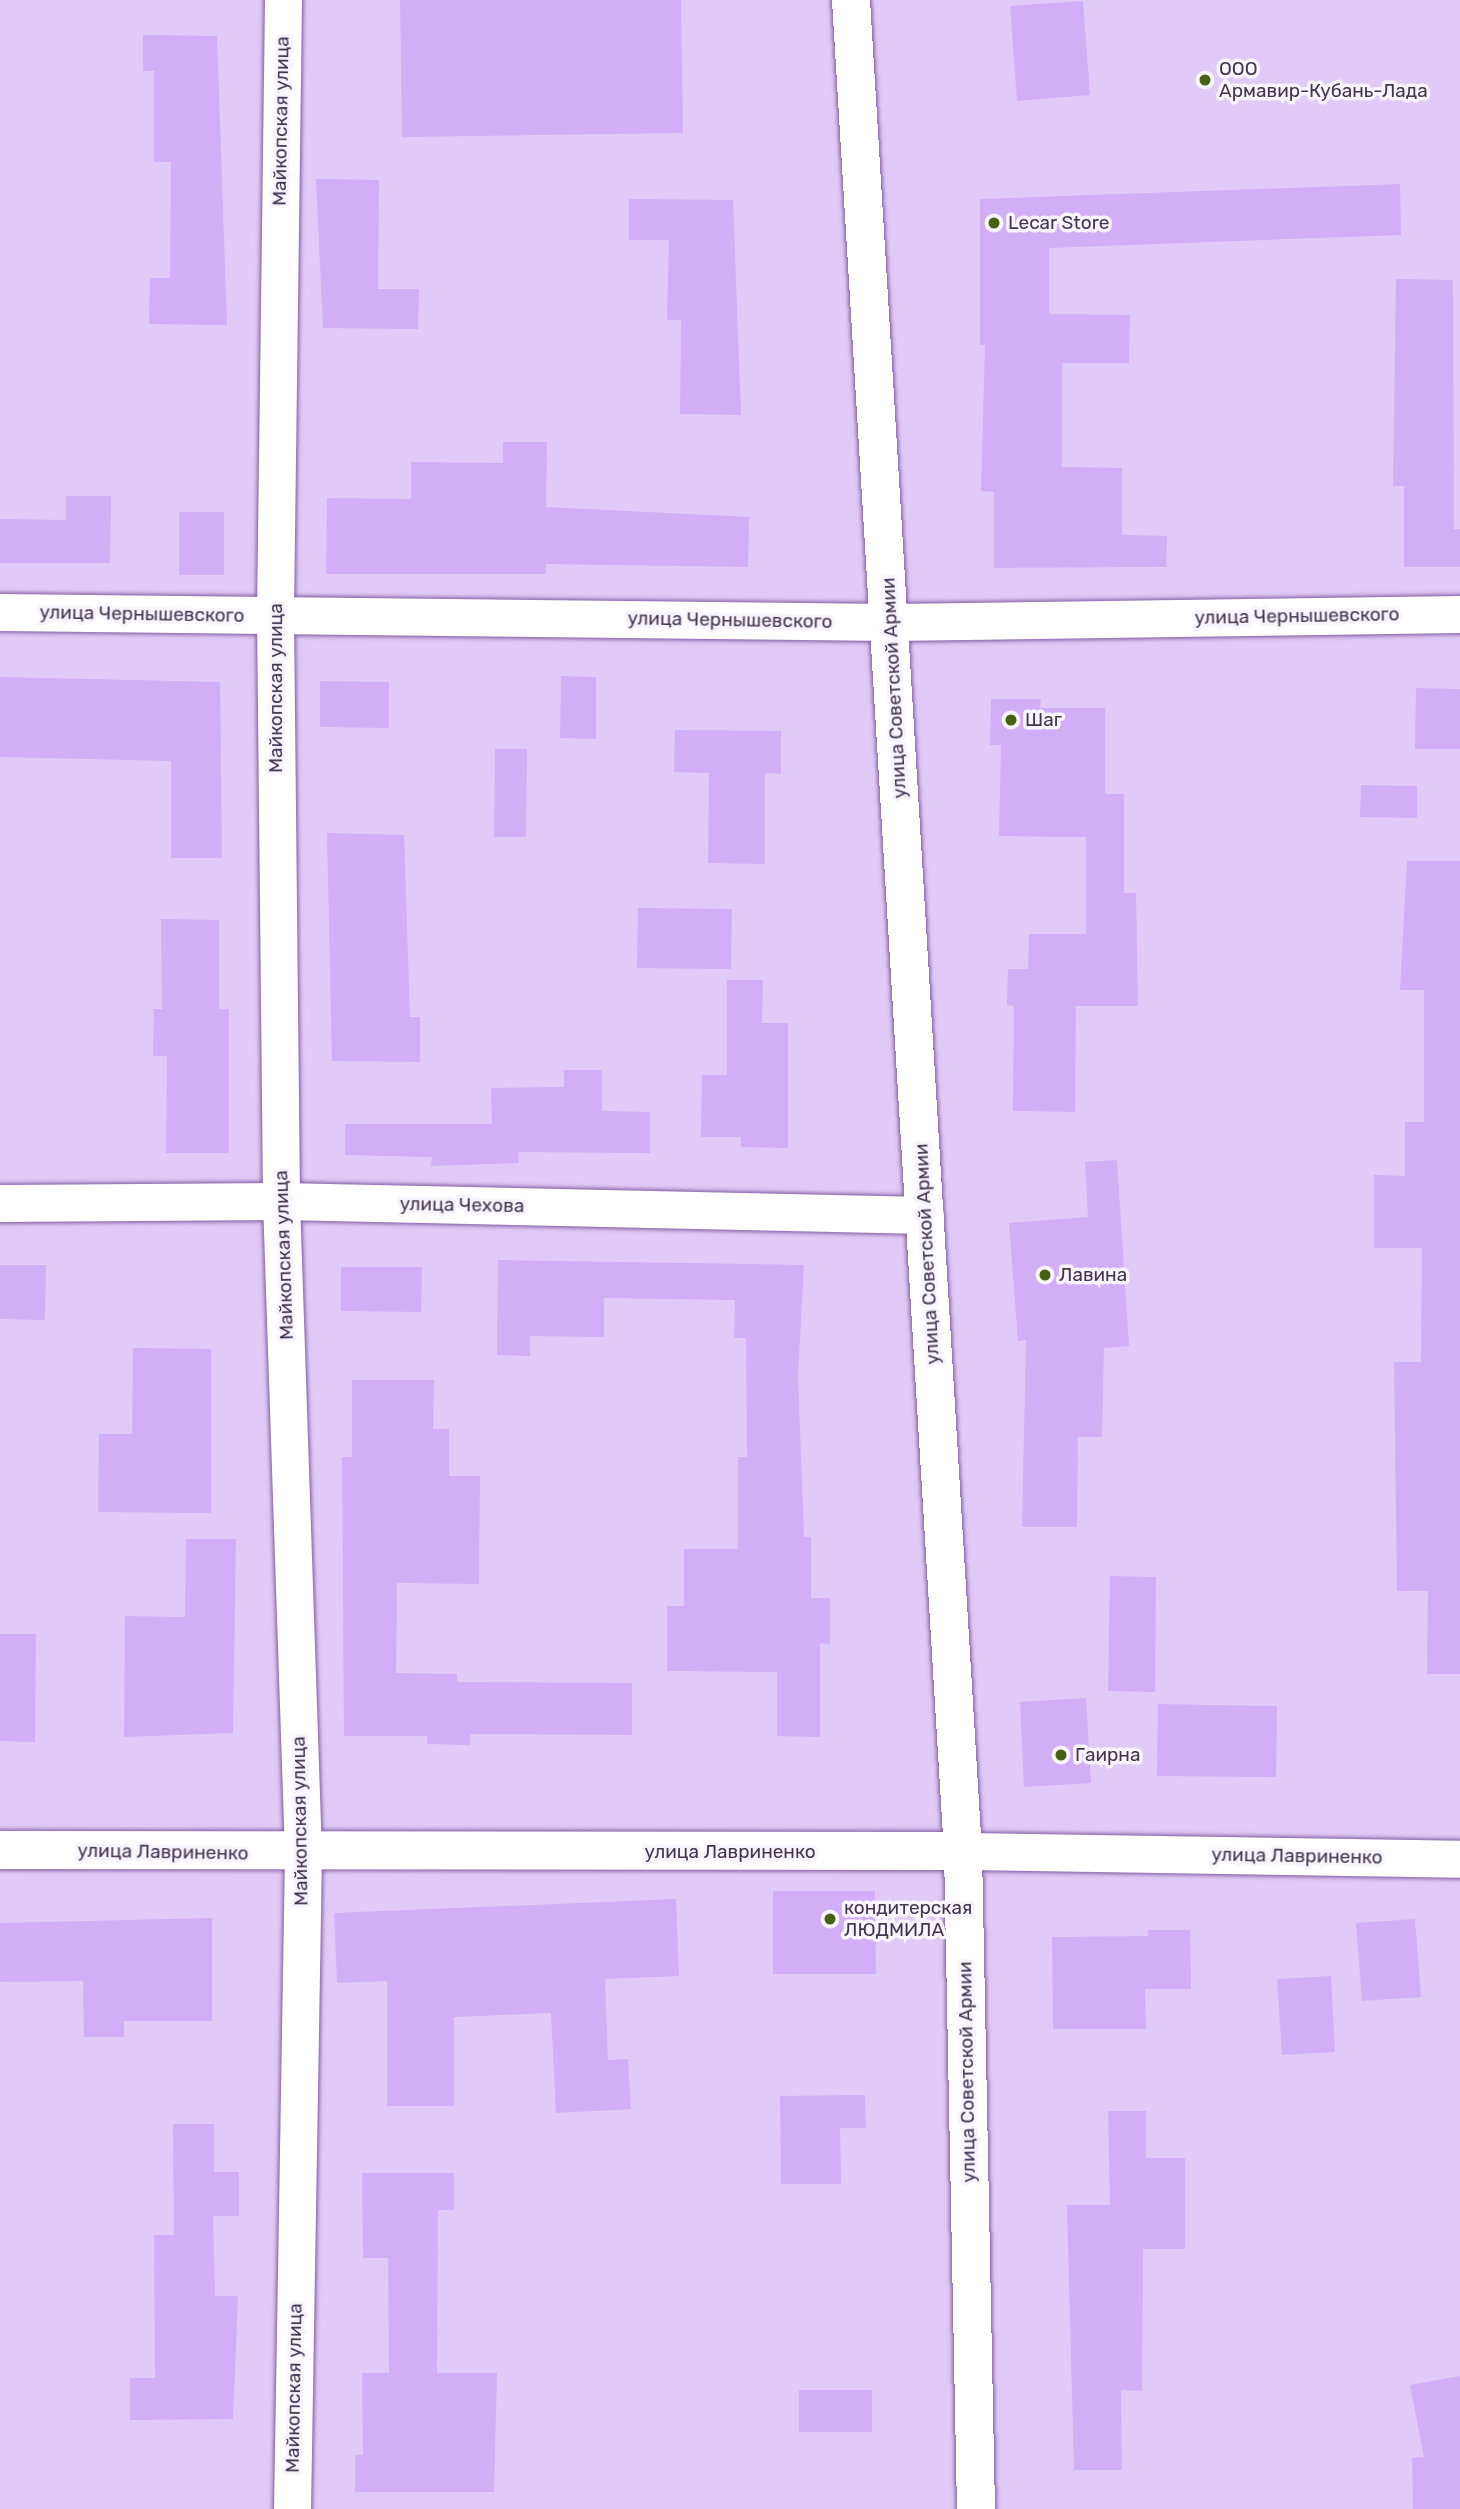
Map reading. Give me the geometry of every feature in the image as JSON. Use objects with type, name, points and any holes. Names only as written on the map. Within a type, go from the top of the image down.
[{"type":"main road","name":"улица Советской Армии","points":[[851,0],[891,622],[963,1851],[976,2509]]},
{"type":"main road","name":"улица Лавриненко","points":[[0,1850],[303,1853],[963,1851]]},
{"type":"street","name":"Майкопская улица","points":[[283,0],[275,615],[281,1201],[303,1853],[292,2509]]},
{"type":"street","name":"улица Чернышевского","points":[[0,612],[891,622],[1460,614]]},
{"type":"street","name":"улица Чехова","points":[[0,1203],[281,1201],[925,1215]]},
{"type":"street","name":"улица Лавриненко","points":[[963,1851],[1460,1859]]},
{"type":"building","points":[[400,0],[681,0],[683,133],[402,137]]},
{"type":"building","points":[[1083,1],[1090,95],[1017,101],[1010,6]]},
{"type":"building","points":[[143,35],[217,36],[227,325],[149,324],[150,278],[170,278],[171,162],[154,162],[154,71],[143,71]]},
{"type":"building","points":[[316,179],[379,180],[378,289],[419,289],[418,329],[323,328]]},
{"type":"building","points":[[1400,184],[1401,235],[1049,248],[1049,314],[1130,315],[1129,363],[1062,363],[1062,467],[1122,468],[1122,535],[1167,536],[1166,567],[994,568],[994,492],[981,491],[985,345],[980,345],[980,199]]},
{"type":"building","points":[[629,199],[733,200],[741,415],[680,414],[681,320],[667,320],[669,240],[629,240]]},
{"type":"building","points":[[1396,279],[1453,280],[1454,529],[1460,529],[1460,567],[1404,567],[1404,486],[1393,486]]},
{"type":"building","points":[[503,442],[547,442],[546,507],[749,517],[748,567],[546,564],[546,574],[326,574],[327,498],[411,499],[411,462],[503,463]]},
{"type":"building","points":[[66,496],[111,496],[110,563],[0,563],[0,519],[66,520]]},
{"type":"building","points":[[179,512],[224,512],[224,575],[179,575]]},
{"type":"building","points":[[561,676],[596,677],[596,739],[560,738]]},
{"type":"building","points":[[0,677],[220,682],[222,858],[171,858],[171,761],[0,757]]},
{"type":"building","points":[[320,681],[389,682],[389,728],[320,727]]},
{"type":"building","points":[[1416,688],[1460,689],[1460,749],[1415,749]]},
{"type":"building","points":[[991,699],[1041,699],[1040,708],[1105,708],[1105,794],[1124,794],[1124,893],[1136,893],[1138,1006],[1076,1006],[1075,1112],[1013,1111],[1014,1006],[1007,1005],[1008,969],[1028,969],[1029,934],[1086,934],[1086,837],[999,836],[1001,745],[990,745]]},
{"type":"building","points":[[675,730],[781,731],[781,774],[765,773],[765,864],[708,863],[709,773],[674,772]]},
{"type":"building","points":[[495,749],[527,749],[526,837],[494,837]]},
{"type":"building","points":[[1361,785],[1417,786],[1417,818],[1360,817]]},
{"type":"building","points":[[327,833],[404,835],[410,1017],[420,1017],[420,1062],[332,1061]]},
{"type":"building","points":[[1407,861],[1460,861],[1460,1674],[1427,1674],[1428,1591],[1397,1591],[1394,1362],[1421,1362],[1422,1248],[1374,1248],[1374,1175],[1405,1176],[1405,1122],[1424,1122],[1424,990],[1400,990]]},
{"type":"building","points":[[638,908],[732,909],[731,969],[637,968]]},
{"type":"building","points":[[161,919],[219,920],[219,1009],[229,1009],[229,1153],[166,1153],[167,1056],[153,1056],[154,1009],[162,1009]]},
{"type":"building","points":[[727,980],[763,980],[762,1023],[788,1023],[788,1148],[741,1147],[741,1137],[701,1137],[702,1075],[727,1075]]},
{"type":"building","points":[[564,1070],[602,1070],[602,1111],[650,1112],[650,1153],[518,1152],[519,1163],[431,1166],[432,1157],[345,1155],[345,1124],[492,1124],[491,1088],[564,1087]]},
{"type":"building","points":[[1117,1160],[1129,1346],[1104,1348],[1102,1437],[1078,1437],[1077,1527],[1022,1527],[1026,1340],[1018,1341],[1009,1223],[1088,1217],[1085,1162]]},
{"type":"building","points":[[498,1260],[804,1265],[798,1375],[804,1537],[811,1537],[811,1598],[830,1598],[830,1644],[820,1643],[820,1737],[777,1736],[777,1672],[667,1671],[667,1606],[684,1606],[684,1549],[738,1549],[738,1457],[747,1457],[746,1338],[734,1338],[735,1300],[604,1298],[604,1337],[530,1336],[530,1356],[497,1355]]},
{"type":"building","points":[[0,1265],[46,1265],[45,1320],[0,1319]]},
{"type":"building","points":[[341,1267],[422,1267],[421,1312],[341,1311]]},
{"type":"building","points":[[133,1348],[211,1349],[211,1513],[98,1512],[99,1434],[132,1434]]},
{"type":"building","points":[[352,1380],[434,1380],[433,1429],[449,1429],[449,1476],[480,1476],[479,1584],[397,1583],[396,1673],[457,1674],[457,1682],[632,1683],[632,1735],[470,1734],[470,1745],[427,1744],[427,1736],[344,1736],[342,1457],[352,1457]]},
{"type":"building","points":[[186,1539],[236,1539],[233,1733],[124,1737],[125,1616],[185,1617]]},
{"type":"building","points":[[1110,1576],[1156,1577],[1155,1692],[1108,1691]]},
{"type":"building","points":[[0,1634],[36,1634],[35,1742],[0,1741]]},
{"type":"building","points":[[1086,1698],[1091,1783],[1024,1787],[1020,1702]]},
{"type":"building","points":[[1158,1704],[1277,1706],[1276,1777],[1157,1776]]},
{"type":"building","points":[[773,1891],[875,1891],[876,1974],[773,1974]]},
{"type":"building","points":[[676,1899],[679,1976],[605,1979],[608,2060],[628,2059],[631,2109],[556,2113],[551,2013],[454,2017],[454,2106],[387,2106],[387,1981],[337,1983],[334,1913]]},
{"type":"building","points":[[212,1918],[212,2021],[124,2021],[124,2037],[84,2037],[83,1981],[0,1982],[0,1923]]},
{"type":"building","points":[[1415,1919],[1421,1997],[1362,2001],[1356,1923]]},
{"type":"building","points":[[1148,1930],[1190,1930],[1191,1989],[1145,1989],[1146,2029],[1053,2029],[1052,1937],[1148,1936]]},
{"type":"building","points":[[1331,1976],[1335,2052],[1282,2055],[1277,1979]]},
{"type":"building","points":[[865,2095],[866,2128],[840,2128],[841,2184],[781,2184],[780,2096]]},
{"type":"building","points":[[1108,2111],[1146,2111],[1146,2158],[1185,2158],[1185,2249],[1143,2249],[1142,2391],[1121,2390],[1122,2470],[1074,2470],[1067,2205],[1110,2205]]},
{"type":"building","points":[[173,2124],[214,2124],[214,2172],[239,2172],[239,2216],[213,2216],[215,2296],[238,2296],[233,2419],[130,2420],[130,2378],[155,2378],[154,2235],[174,2235]]},
{"type":"building","points":[[362,2173],[454,2173],[454,2210],[438,2210],[437,2373],[497,2373],[494,2492],[355,2492],[355,2455],[363,2455],[362,2373],[389,2373],[388,2258],[363,2258]]},
{"type":"building","points":[[1460,2376],[1460,2509],[1413,2509],[1412,2458],[1424,2457],[1410,2385]]},
{"type":"building","points":[[799,2390],[872,2390],[872,2432],[799,2432]]},
{"type":"place","name":"ООО Армавир-Кубань-Лада","points":[[1205,80]]},
{"type":"place","name":"Lecar Store","points":[[994,223]]},
{"type":"place","name":"Шаг","points":[[1011,720]]},
{"type":"place","name":"Лавина","points":[[1045,1275]]},
{"type":"place","name":"Гаирна","points":[[1061,1755]]},
{"type":"place","name":"кондитерская ЛЮДМИЛА","points":[[830,1919]]}]
